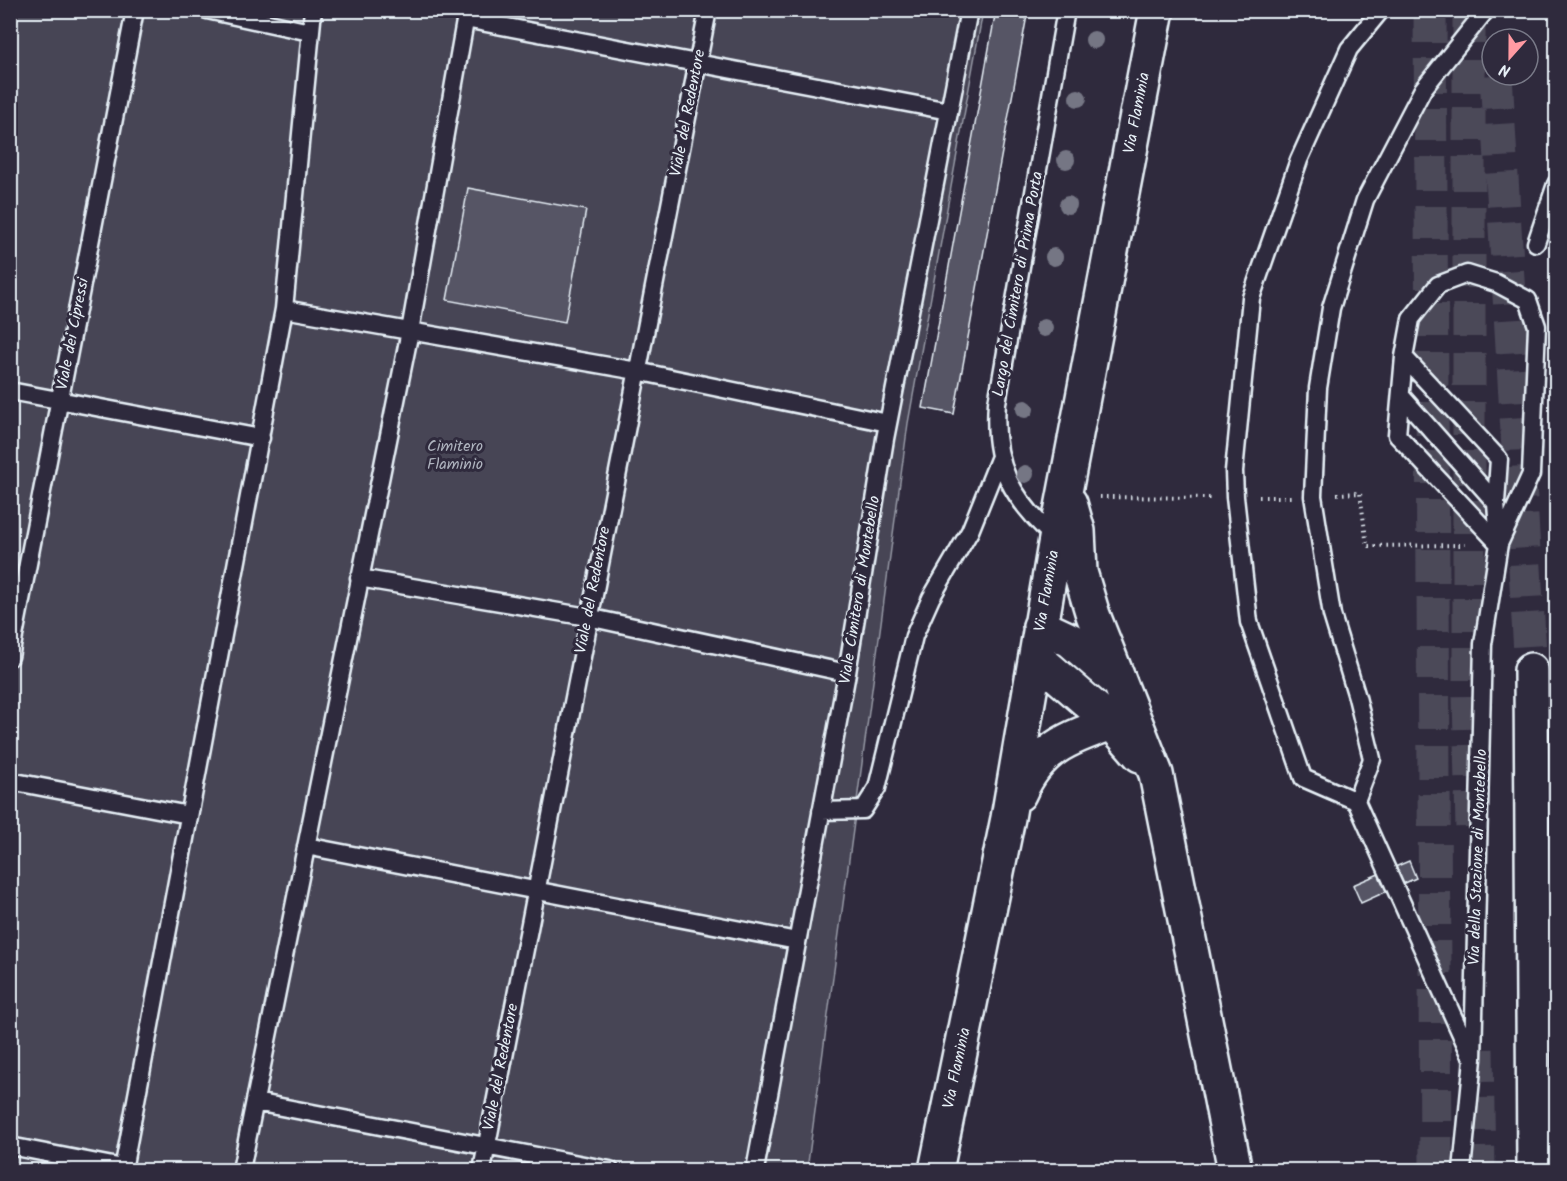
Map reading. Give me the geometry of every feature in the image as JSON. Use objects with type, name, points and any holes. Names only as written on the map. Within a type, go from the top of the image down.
[{"type":"main road","name":"Via Flaminia","points":[[936,1170],[1008,818],[1056,539],[1157,10]]},
{"type":"main road","points":[[1066,489],[1078,531],[1080,572],[1093,615],[1156,774],[1235,1170]]},
{"type":"main road","points":[[1040,626],[1070,640],[1121,684]]},
{"type":"main road","points":[[1036,658],[1112,723],[1156,774]]},
{"type":"main road","points":[[1531,670],[1534,1170]]},
{"type":"main road","points":[[1008,818],[1033,768],[1050,749],[1078,734],[1112,723]]},
{"type":"lane","name":"Viale dei Cipressi","points":[[10,657],[135,10]]},
{"type":"lane","points":[[207,10],[309,32]]},
{"type":"lane","points":[[10,1146],[123,1169],[284,309],[309,32],[313,10]]},
{"type":"lane","name":"Viale del Redentore","points":[[482,1170],[708,10]]},
{"type":"lane","name":"Viale Cimitero di Montebello","points":[[755,1170],[847,673],[888,423],[969,10]]},
{"type":"lane","name":"Largo del Cimitero di Prima Porta","points":[[1056,539],[1032,517],[1012,491],[999,459],[994,433],[997,403],[1066,10]]},
{"type":"lane","points":[[1381,10],[1349,49],[1299,160],[1251,298],[1234,471],[1249,622],[1304,778],[1356,801],[1473,1059]]},
{"type":"lane","points":[[1356,801],[1372,759],[1358,697],[1332,615],[1313,496],[1318,388],[1331,308],[1365,200],[1423,89],[1486,10]]},
{"type":"lane","points":[[241,1170],[410,331],[466,15],[698,63],[949,111]]},
{"type":"lane","points":[[1536,243],[1557,184]]},
{"type":"lane","points":[[1467,274],[1496,283],[1528,300],[1537,326],[1530,474],[1499,544],[1397,435],[1404,357],[1411,319],[1438,285],[1467,274]]},
{"type":"lane","points":[[284,309],[637,371],[888,423]]},
{"type":"lane","points":[[1404,357],[1499,459],[1496,503],[1499,544]]},
{"type":"lane","points":[[10,391],[261,438]]},
{"type":"lane","points":[[1402,398],[1496,503]]},
{"type":"lane","points":[[821,812],[863,810],[877,788],[914,636],[931,598],[970,531],[999,459]]},
{"type":"lane","name":"Via della Stazione di Montebello","points":[[1462,1170],[1473,1059],[1483,644],[1499,544]]},
{"type":"lane","points":[[359,578],[588,617],[847,673]]},
{"type":"lane","points":[[10,781],[189,815]]},
{"type":"lane","points":[[306,846],[797,941]]},
{"type":"lane","points":[[255,1102],[610,1170]]},
{"type":"path","points":[[1347,493],[1360,493],[1367,546],[1499,544]]},
{"type":"path","points":[[1258,497],[1279,497]]},
{"type":"path","points":[[1106,498],[1202,498]]},
{"type":"green space","name":"Cimitero Flaminio","points":[[10,11],[983,11],[908,423],[807,1170],[11,1170]]},
{"type":"building","points":[[996,10],[1028,10],[954,414],[923,408]]},
{"type":"building","points":[[468,188],[586,210],[565,322],[447,300]]},
{"type":"building","points":[[1409,861],[1416,878],[1361,903],[1353,885]]},
{"type":"tunnel","points":[[1430,10],[1436,1170]]},
{"type":"tunnel","points":[[1469,10],[1469,696],[1472,830]]},
{"type":"tunnel","points":[[1497,87],[1531,670]]},
{"type":"tunnel","points":[[1477,1049],[1479,1170]]}]
